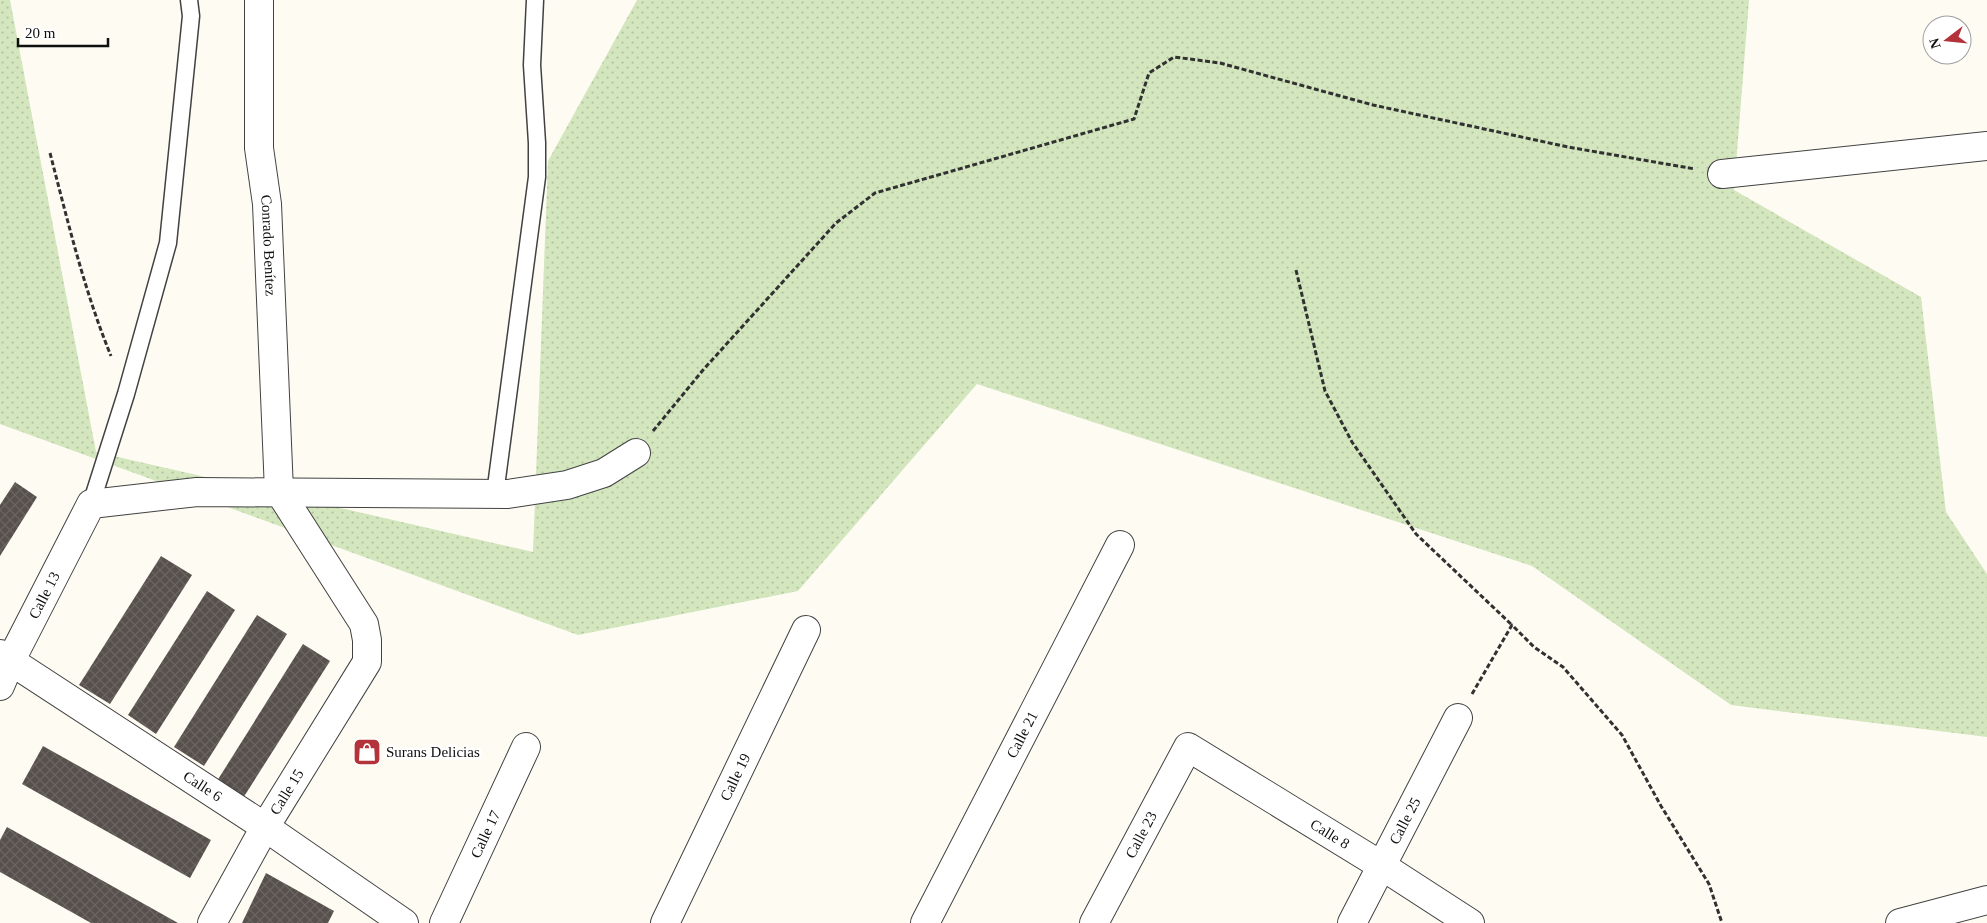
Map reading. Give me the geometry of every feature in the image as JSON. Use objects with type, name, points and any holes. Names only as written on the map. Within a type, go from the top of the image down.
[{"type":"street","name":"Conrado Benítez","points":[[259,0],[259,148],[267,204],[279,491]]},
{"type":"street","points":[[1722,174],[1987,146]]},
{"type":"street","points":[[91,504],[197,492],[279,491],[508,494],[567,485],[604,473],[636,453]]},
{"type":"street","name":"Calle 15","points":[[212,923],[264,827],[367,662],[367,640],[364,624],[279,491]]},
{"type":"street","name":"Calle 13","points":[[0,686],[6,657],[91,504]]},
{"type":"street","name":"Calle 21","points":[[924,923],[1120,545]]},
{"type":"street","name":"Calle 19","points":[[665,923],[806,630]]},
{"type":"street","name":"Calle 6","points":[[6,657],[264,827],[404,923]]},
{"type":"street","name":"Calle 25","points":[[1352,923],[1458,718]]},
{"type":"street","name":"Calle 17","points":[[444,923],[526,747]]},
{"type":"street","name":"Calle 8","points":[[1188,747],[1382,866],[1470,923]]},
{"type":"street","name":"Calle 23","points":[[1094,923],[1188,747]]},
{"type":"street","points":[[1906,922],[1987,900]]},
{"type":"lane","points":[[91,504],[126,394],[168,243],[191,16],[189,0]]},
{"type":"lane","points":[[495,494],[537,177],[538,143],[532,65],[535,0]]},
{"type":"path","points":[[636,453],[702,370],[836,223],[875,193],[1134,119],[1149,73],[1174,57],[1220,63],[1382,107],[1568,147],[1722,174]]},
{"type":"path","points":[[50,153],[76,257],[98,324],[126,394]]},
{"type":"path","points":[[1296,270],[1325,391],[1352,442],[1416,534],[1534,647],[1563,667],[1622,735],[1708,884],[1722,923]]},
{"type":"path","points":[[1458,718],[1512,625]]},
{"type":"green space","points":[[0,0],[10,0],[96,452],[533,552],[548,161],[637,0],[1749,0],[1734,190],[1921,297],[1946,512],[1987,574],[1987,737],[1731,705],[1532,566],[977,384],[798,591],[578,635],[0,424]]},
{"type":"building","points":[[15,482],[37,497],[0,556],[0,505]]},
{"type":"building","points":[[161,556],[192,575],[110,704],[79,685]]},
{"type":"building","points":[[207,591],[235,610],[156,734],[128,715]]},
{"type":"building","points":[[257,615],[287,634],[204,766],[174,747]]},
{"type":"building","points":[[303,644],[330,661],[238,806],[212,789]]},
{"type":"building","points":[[43,746],[211,840],[190,878],[22,784]]},
{"type":"building","points":[[7,827],[178,923],[91,923],[0,872],[0,840]]},
{"type":"building","points":[[266,873],[334,911],[328,923],[242,923]]},
{"type":"place","name":"Surans Delicias","points":[[367,752]]}]
